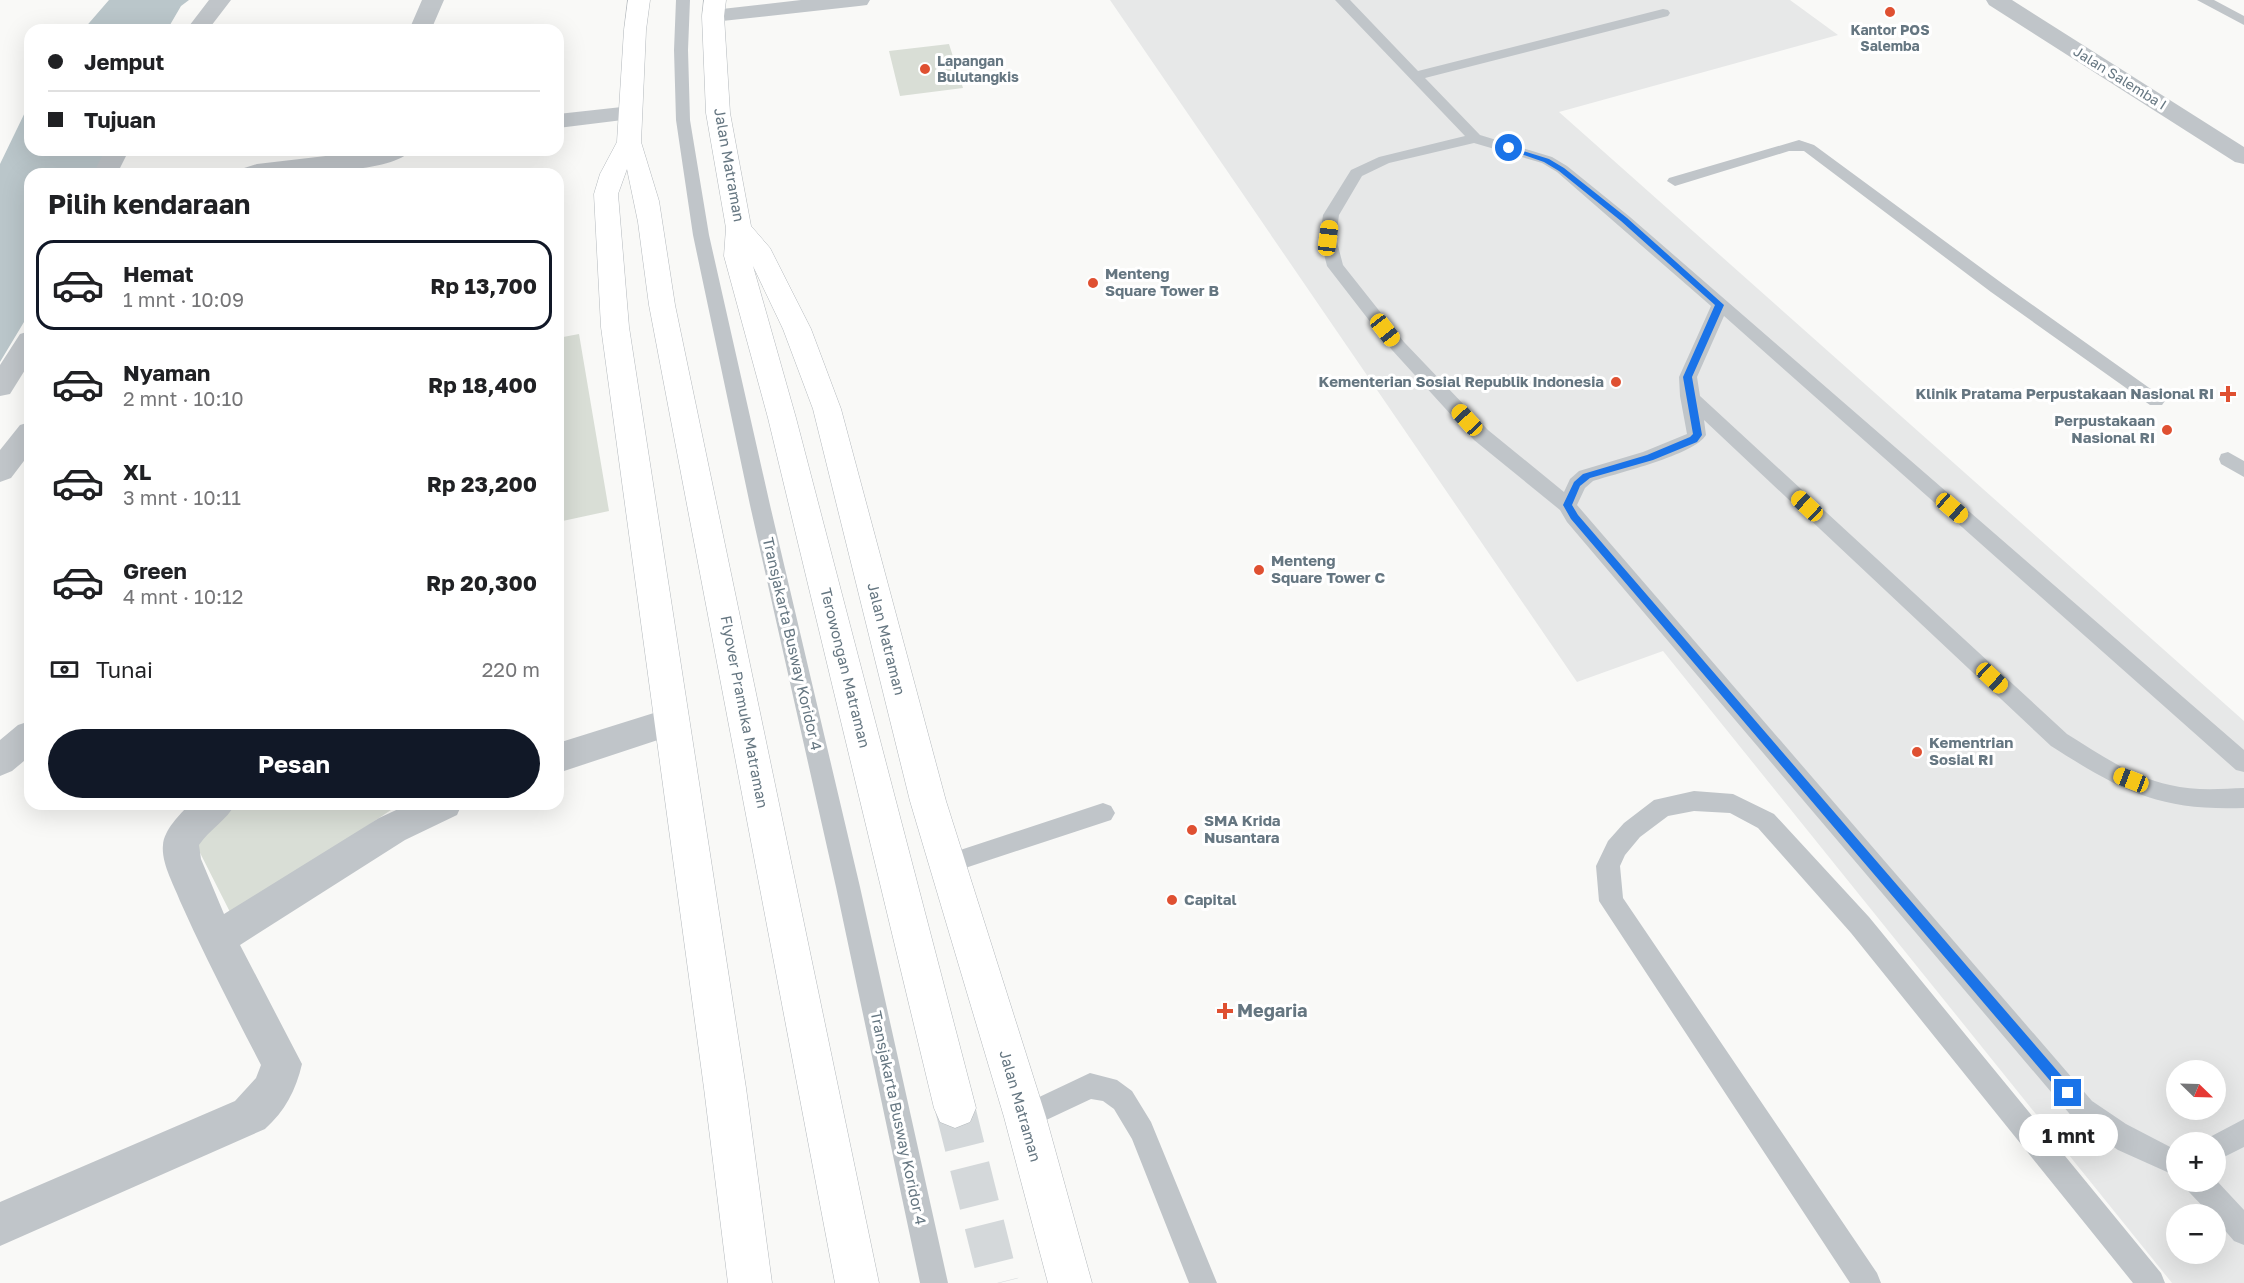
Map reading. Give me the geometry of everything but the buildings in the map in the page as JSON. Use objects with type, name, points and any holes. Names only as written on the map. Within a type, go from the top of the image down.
[{"type":"main road","points":[[639,2],[635,30],[630,127],[606,194],[615,316],[750,1283]]},
{"type":"main road","name":"Jalan Matraman","points":[[714,8],[717,113],[739,228],[757,248],[797,329],[826,409],[928,801],[1025,1116],[1070,1283]]},
{"type":"main road","name":"Flyover Pramuka Matraman","points":[[630,127],[644,185],[662,305],[857,1283]]},
{"type":"main road","name":"Terowongan Matraman","points":[[739,228],[737,256],[782,418],[955,1108]]},
{"type":"street","points":[[202,24],[220,0]]},
{"type":"street","points":[[423,24],[433,0]]},
{"type":"street","points":[[714,8],[859,0]]},
{"type":"street","name":"Jalan Salemba I","points":[[1997,0],[2244,157]]},
{"type":"street","points":[[564,122],[630,127]]},
{"type":"street","points":[[286,168],[363,156]]},
{"type":"street","points":[[0,387],[24,349]]},
{"type":"street","points":[[0,471],[24,440]]},
{"type":"street","points":[[564,756],[673,721]]},
{"type":"street","points":[[0,761],[24,740]]},
{"type":"street","points":[[0,1224],[250,1115],[269,1097],[278,1081],[282,1064],[195,893],[183,863],[180,846],[191,827],[210,810]]},
{"type":"street","points":[[219,938],[392,829],[432,810]]},
{"type":"lane","points":[[1342,0],[1475,138]]},
{"type":"lane","points":[[2204,0],[2244,21]]},
{"type":"lane","name":"Transjakarta Busway Koridor 4","points":[[683,1],[681,50],[683,120],[701,236],[762,517],[848,886],[934,1283]]},
{"type":"lane","points":[[1415,76],[1663,13]]},
{"type":"lane","points":[[2166,1159],[2116,1135],[2083,1110],[1590,535],[1567,505],[1481,435],[1398,346],[1335,266],[1328,238],[1331,215],[1356,173],[1384,160],[1475,138],[1527,152],[1562,169],[1624,220],[2244,763]]},
{"type":"lane","points":[[1675,181],[1787,147],[1799,145],[1809,148],[1997,288],[2156,401]]},
{"type":"lane","points":[[1567,505],[1577,484],[1586,476],[1650,457],[1694,440],[1697,435],[1689,396],[1688,377],[1720,305]]},
{"type":"lane","points":[[1689,396],[2059,740],[2111,772],[2170,795],[2212,799],[2244,798]]},
{"type":"lane","points":[[2228,459],[2244,470]]},
{"type":"lane","points":[[1867,1283],[1611,902],[1608,866],[1616,848],[1632,830],[1662,807],[1694,801],[1733,804],[1766,821],[1860,925],[2151,1283]]},
{"type":"lane","points":[[947,864],[1103,813]]},
{"type":"lane","points":[[1025,1116],[1090,1086],[1108,1089],[1123,1100],[1142,1131],[1203,1283]]},
{"type":"lane","points":[[2226,1142],[2244,1132]]},
{"type":"lane","points":[[2208,1192],[2244,1231]]},
{"type":"shaded area","points":[[109,0],[189,0],[181,6],[170,24],[88,24]]},
{"type":"shaded area","name":"Kementerian Sosial Republik Indonesia","points":[[1110,0],[1790,0],[1838,35],[1559,112],[2244,721],[2244,1283],[2172,1283],[1663,651],[1577,682]]},
{"type":"shaded area","name":"Lapangan Bulutangkis","points":[[949,44],[963,88],[900,96],[889,51]]},
{"type":"shaded area","points":[[24,114],[24,156],[103,156],[97,168],[24,168],[24,322],[0,362],[0,164]]},
{"type":"shaded area","points":[[579,334],[609,511],[564,521],[564,337]]},
{"type":"shaded area","points":[[226,810],[391,810],[232,916],[193,839]]},
{"type":"tunnel","points":[[955,1108],[999,1283]]},
{"type":"place","name":"Kantor POS Salemba","points":[[1890,12]]},
{"type":"place","name":"Lapangan Bulutangkis","points":[[925,69]]},
{"type":"place","name":"Menteng Square Tower B","points":[[1093,283]]},
{"type":"place","name":"Kementerian Sosial Republik Indonesia","points":[[1616,382]]},
{"type":"place","name":"Klinik Pratama Perpustakaan Nasional RI","points":[[2228,394]]},
{"type":"place","name":"Perpustakaan Nasional RI","points":[[2167,430]]},
{"type":"place","name":"Menteng Square Tower C","points":[[1259,570]]},
{"type":"place","name":"Kementrian Sosial RI","points":[[1917,752]]},
{"type":"place","name":"SMA Krida Nusantara","points":[[1192,830]]},
{"type":"place","name":"Capital","points":[[1172,900]]},
{"type":"place","name":"Megaria","points":[[1225,1011]]},
{"type":"route","points":[[1509,148],[1527,152],[1562,169],[1720,305],[1688,377],[1689,396],[1697,435],[1694,440],[1650,457],[1586,476],[1577,484],[1567,505],[1574,517],[2068,1093]]}]
